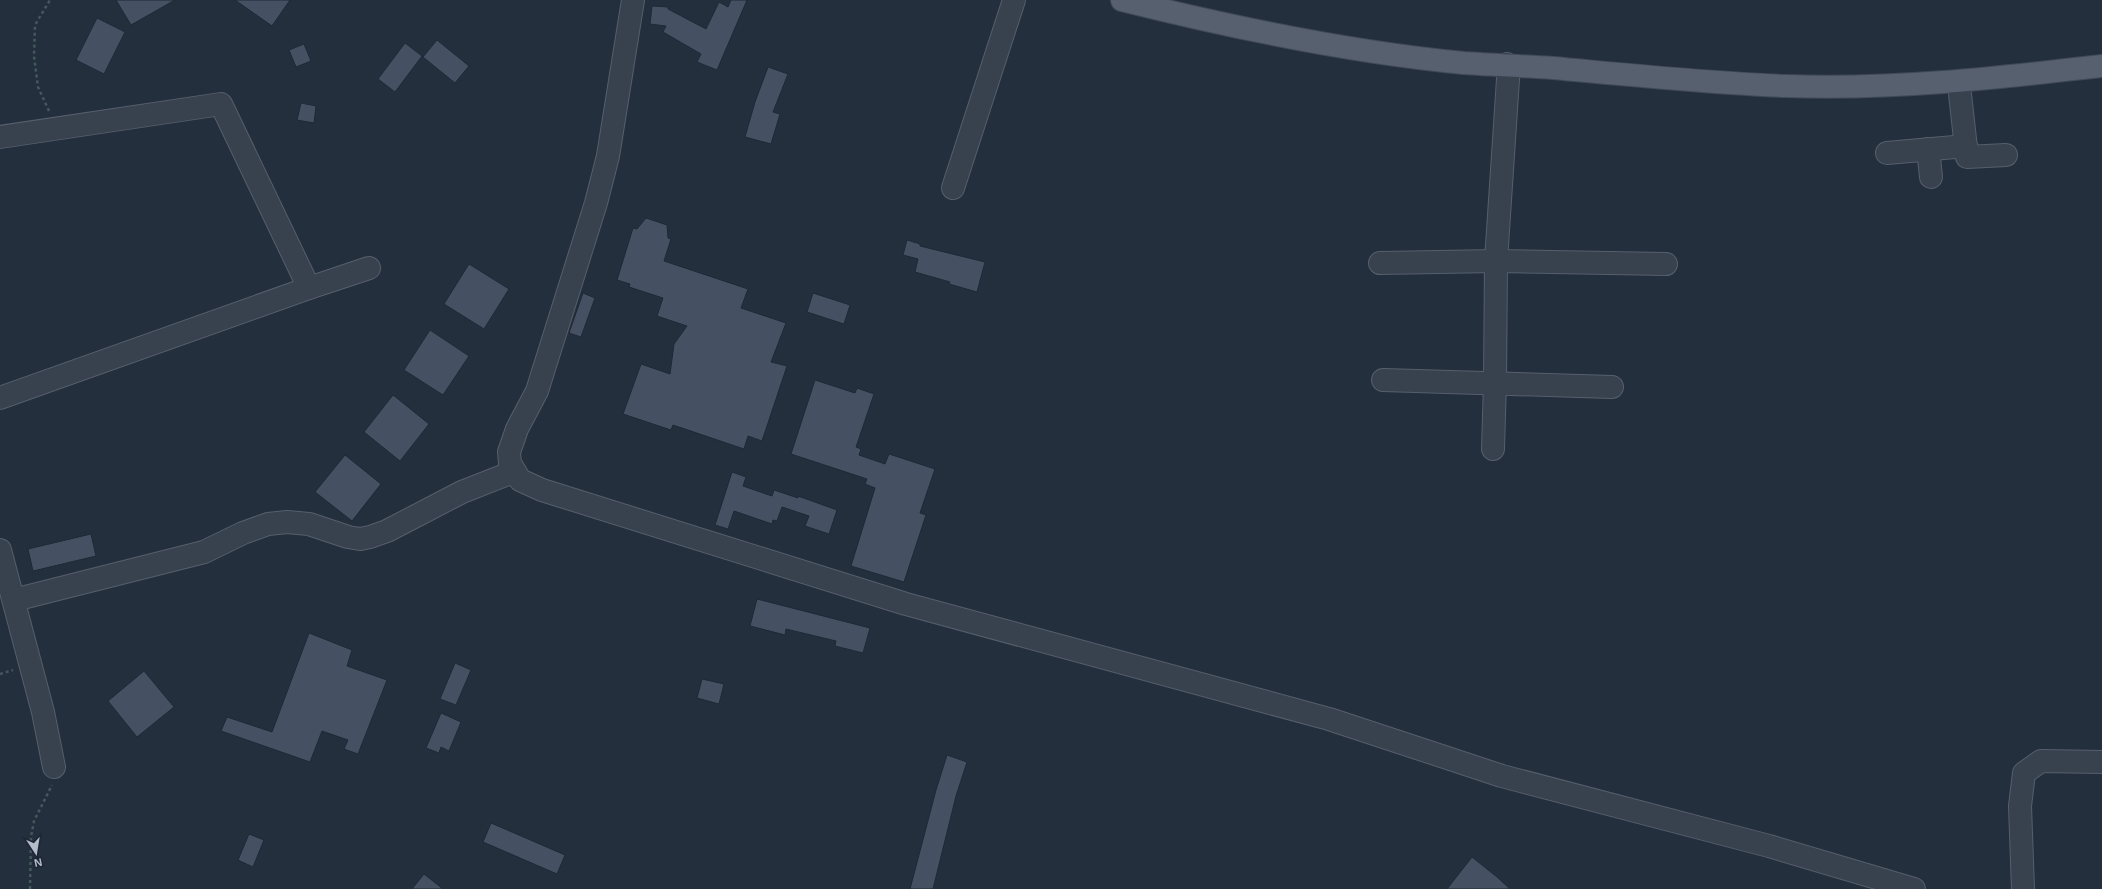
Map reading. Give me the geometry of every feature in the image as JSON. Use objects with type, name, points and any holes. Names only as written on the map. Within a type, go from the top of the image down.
[{"type":"main road","points":[[1122,0],[1211,21],[1320,43],[1465,63],[1508,72],[1683,94],[1798,100],[1960,94],[2102,79]]},
{"type":"main road","points":[[1508,72],[1787,86],[1907,84],[1991,78],[2102,66]]},
{"type":"street","points":[[633,0],[602,181],[537,391],[512,441],[510,463],[513,472],[520,480],[542,490],[906,604],[1329,719],[1502,776],[1769,846],[1914,889]]},
{"type":"street","points":[[953,188],[1014,0]]},
{"type":"street","points":[[1492,449],[1496,382],[1496,261],[1508,72]]},
{"type":"street","points":[[1960,94],[1967,157],[2006,156]]},
{"type":"street","points":[[0,137],[221,104],[309,288]]},
{"type":"street","points":[[1887,153],[1966,146]]},
{"type":"street","points":[[1928,149],[1931,177]]},
{"type":"street","points":[[1380,263],[1496,261],[1666,264]]},
{"type":"street","points":[[0,398],[369,268]]},
{"type":"street","points":[[1383,380],[1496,382],[1612,387]]},
{"type":"street","points":[[14,600],[204,552],[243,533],[268,524],[287,522],[309,524],[348,537],[360,539],[370,537],[387,531],[462,492],[513,472]]},
{"type":"street","points":[[0,550],[43,712],[54,767]]},
{"type":"street","points":[[2023,889],[2020,806],[2024,773],[2041,761],[2102,762]]},
{"type":"path","points":[[50,0],[35,25],[34,56],[38,87],[49,111],[61,128]]},
{"type":"path","points":[[30,889],[31,837],[34,821],[51,787],[54,767]]},
{"type":"building","points":[[116,0],[175,0],[131,25]]},
{"type":"building","points":[[235,0],[290,0],[272,26]]},
{"type":"building","points":[[731,0],[747,0],[717,70],[697,62],[701,54],[663,32],[666,26],[650,24],[652,6],[668,7],[668,9],[706,29],[719,2],[728,7]]},
{"type":"building","points":[[97,18],[125,32],[104,74],[76,60]]},
{"type":"building","points":[[437,40],[469,66],[455,83],[423,57]]},
{"type":"building","points":[[405,43],[422,56],[395,92],[378,79]]},
{"type":"building","points":[[304,44],[311,61],[296,67],[289,50]]},
{"type":"building","points":[[768,67],[788,74],[773,112],[780,114],[771,144],[745,137],[755,102]]},
{"type":"building","points":[[301,103],[316,106],[314,123],[297,120]]},
{"type":"building","points":[[646,218],[667,225],[668,238],[671,239],[664,261],[748,289],[741,308],[786,323],[771,362],[787,366],[762,441],[748,436],[744,449],[673,425],[671,430],[623,414],[641,364],[670,374],[674,344],[687,326],[657,316],[663,298],[629,287],[630,284],[617,280],[633,228],[637,229]]},
{"type":"building","points":[[907,240],[920,244],[920,246],[985,262],[977,292],[949,284],[950,282],[915,272],[918,259],[903,255]]},
{"type":"building","points":[[469,264],[509,289],[484,329],[444,304]]},
{"type":"building","points":[[583,293],[595,298],[581,337],[569,333]]},
{"type":"building","points":[[813,293],[850,305],[844,324],[807,312]]},
{"type":"building","points":[[430,330],[469,356],[443,395],[404,370]]},
{"type":"building","points":[[815,380],[855,393],[857,388],[874,394],[856,447],[861,449],[859,455],[885,464],[889,454],[935,469],[920,513],[926,515],[904,582],[851,566],[875,488],[865,484],[867,479],[791,454]]},
{"type":"building","points":[[393,395],[429,424],[400,461],[364,432]]},
{"type":"building","points":[[345,455],[381,484],[352,521],[315,492]]},
{"type":"building","points":[[732,472],[746,477],[743,486],[772,496],[774,490],[798,498],[798,496],[837,510],[829,534],[805,526],[809,516],[782,507],[777,521],[773,520],[772,524],[734,511],[728,529],[715,525]]},
{"type":"building","points":[[91,534],[96,556],[33,571],[28,549]]},
{"type":"building","points":[[757,599],[870,628],[863,653],[835,646],[836,641],[786,629],[785,635],[750,626]]},
{"type":"building","points":[[309,633],[352,650],[347,666],[387,680],[358,754],[344,749],[348,740],[322,731],[310,762],[221,731],[227,717],[272,732]]},
{"type":"building","points":[[455,663],[471,670],[456,705],[440,699]]},
{"type":"building","points":[[144,671],[174,707],[137,737],[108,701]]},
{"type":"building","points":[[702,679],[724,684],[719,704],[697,698]]},
{"type":"building","points":[[441,713],[461,722],[449,751],[441,747],[439,753],[426,748]]},
{"type":"building","points":[[947,755],[967,762],[956,796],[933,889],[910,889],[936,790]]},
{"type":"building","points":[[491,823],[565,855],[557,874],[483,842]]},
{"type":"building","points":[[249,834],[264,840],[253,867],[238,860]]},
{"type":"building","points":[[1472,857],[1497,877],[1510,889],[1447,889]]},
{"type":"building","points":[[424,874],[443,889],[412,889]]}]
